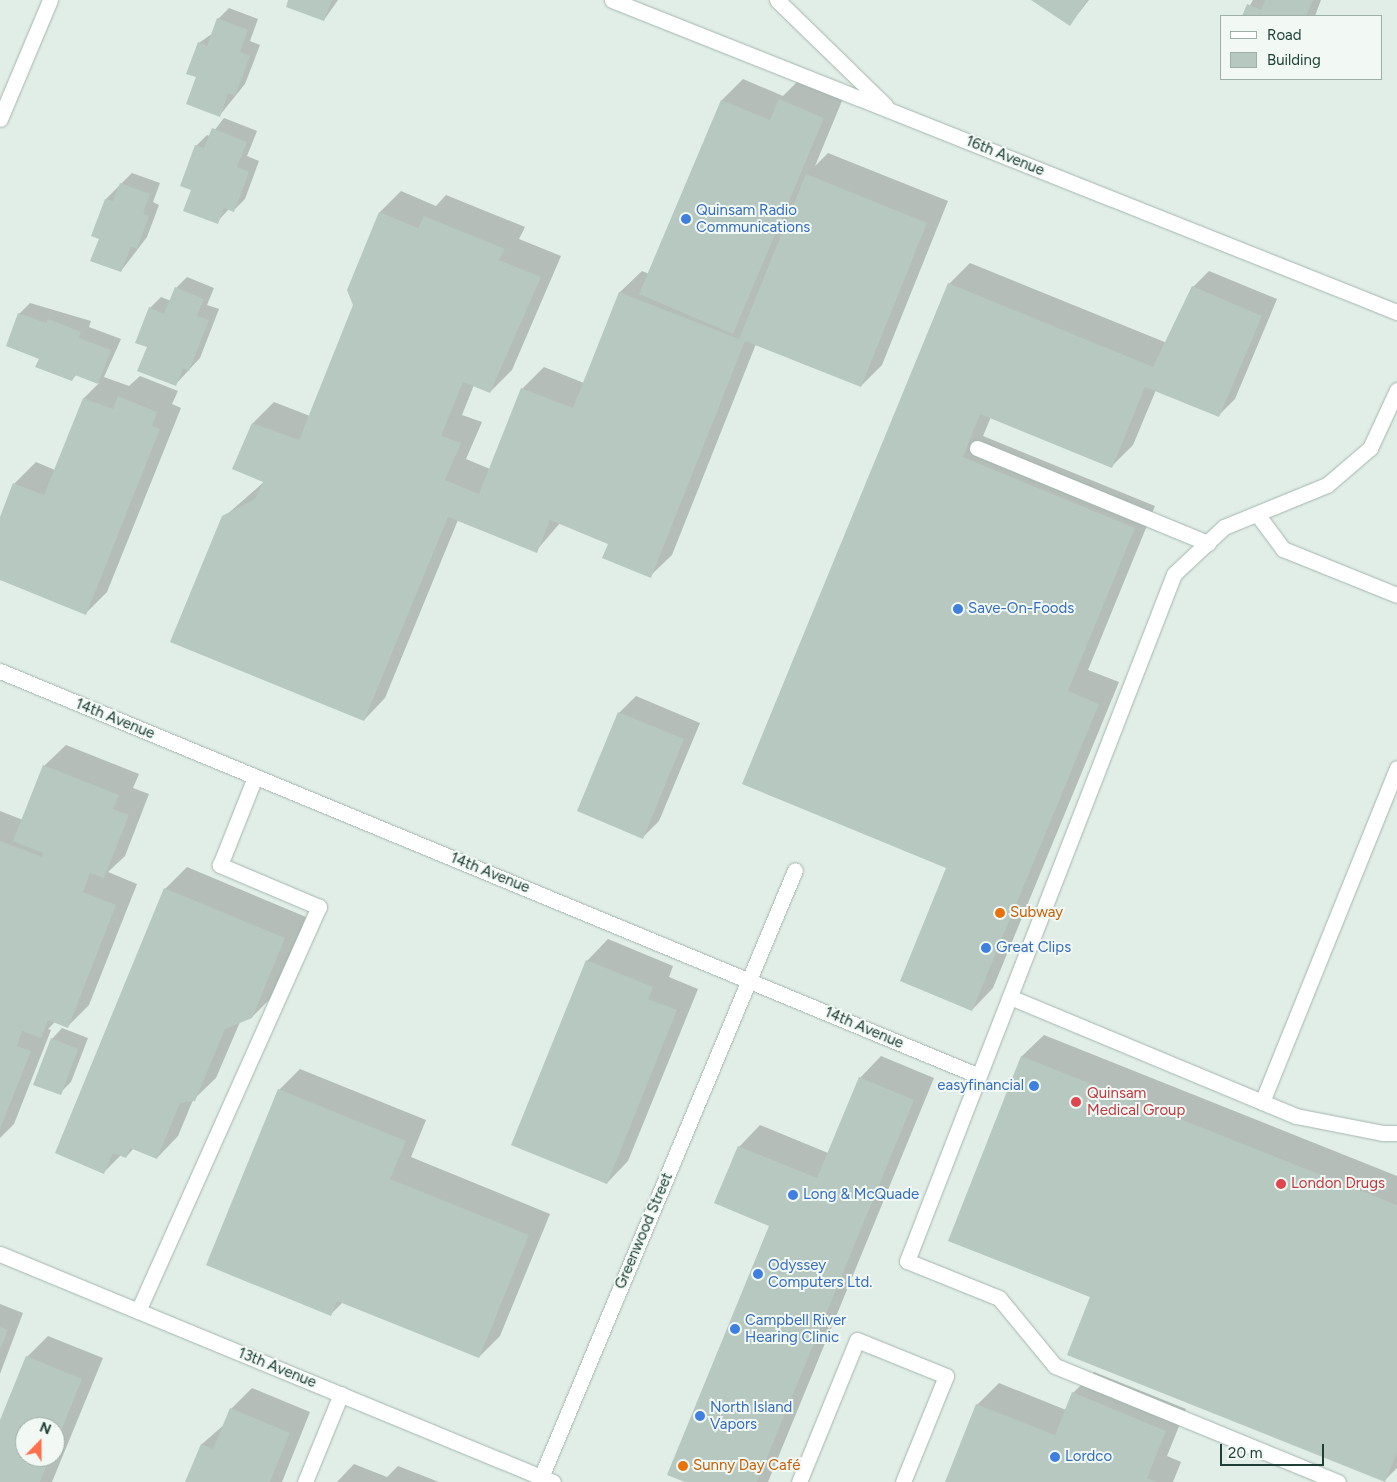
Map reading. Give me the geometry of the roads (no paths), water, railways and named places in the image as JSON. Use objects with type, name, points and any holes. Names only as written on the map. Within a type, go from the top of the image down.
[{"type":"street","points":[[0,119],[50,0]]},
{"type":"street","name":"16th Avenue","points":[[612,0],[1397,312]]},
{"type":"street","points":[[777,0],[891,111]]},
{"type":"street","points":[[1338,1482],[1055,1366],[999,1298],[907,1261],[1174,574],[1224,527],[1327,485],[1370,448],[1397,390]]},
{"type":"street","points":[[977,448],[1208,543]]},
{"type":"street","points":[[1257,514],[1283,549],[1397,595]]},
{"type":"street","name":"14th Avenue","points":[[0,671],[979,1076]]},
{"type":"street","points":[[1262,1102],[1397,768]]},
{"type":"street","points":[[138,1311],[319,907],[220,865],[255,777]]},
{"type":"street","name":"Greenwood Street","points":[[544,1480],[795,870]]},
{"type":"street","points":[[1010,997],[1296,1116],[1383,1133],[1397,1133]]},
{"type":"street","name":"13th Avenue","points":[[0,1254],[341,1394],[544,1480]]},
{"type":"street","points":[[799,1482],[857,1340],[946,1376],[903,1482]]},
{"type":"street","points":[[305,1482],[341,1394]]},
{"type":"place","name":"Quinsam Radio Communications","points":[[686,219]]},
{"type":"place","name":"Save-On-Foods","points":[[958,609]]},
{"type":"place","name":"Subway","points":[[1000,913]]},
{"type":"place","name":"Great Clips","points":[[986,948]]},
{"type":"place","name":"easyfinancial","points":[[1034,1086]]},
{"type":"place","name":"Quinsam Medical Group","points":[[1076,1102]]},
{"type":"place","name":"London Drugs","points":[[1281,1184]]},
{"type":"place","name":"Long & McQuade","points":[[793,1195]]},
{"type":"place","name":"Odyssey Computers Ltd.","points":[[758,1274]]},
{"type":"place","name":"Campbell River Hearing Clinic","points":[[735,1329]]},
{"type":"place","name":"North Island Vapors","points":[[700,1416]]},
{"type":"place","name":"Lordco","points":[[1055,1457]]},
{"type":"place","name":"Sunny Day Café","points":[[683,1466]]}]
